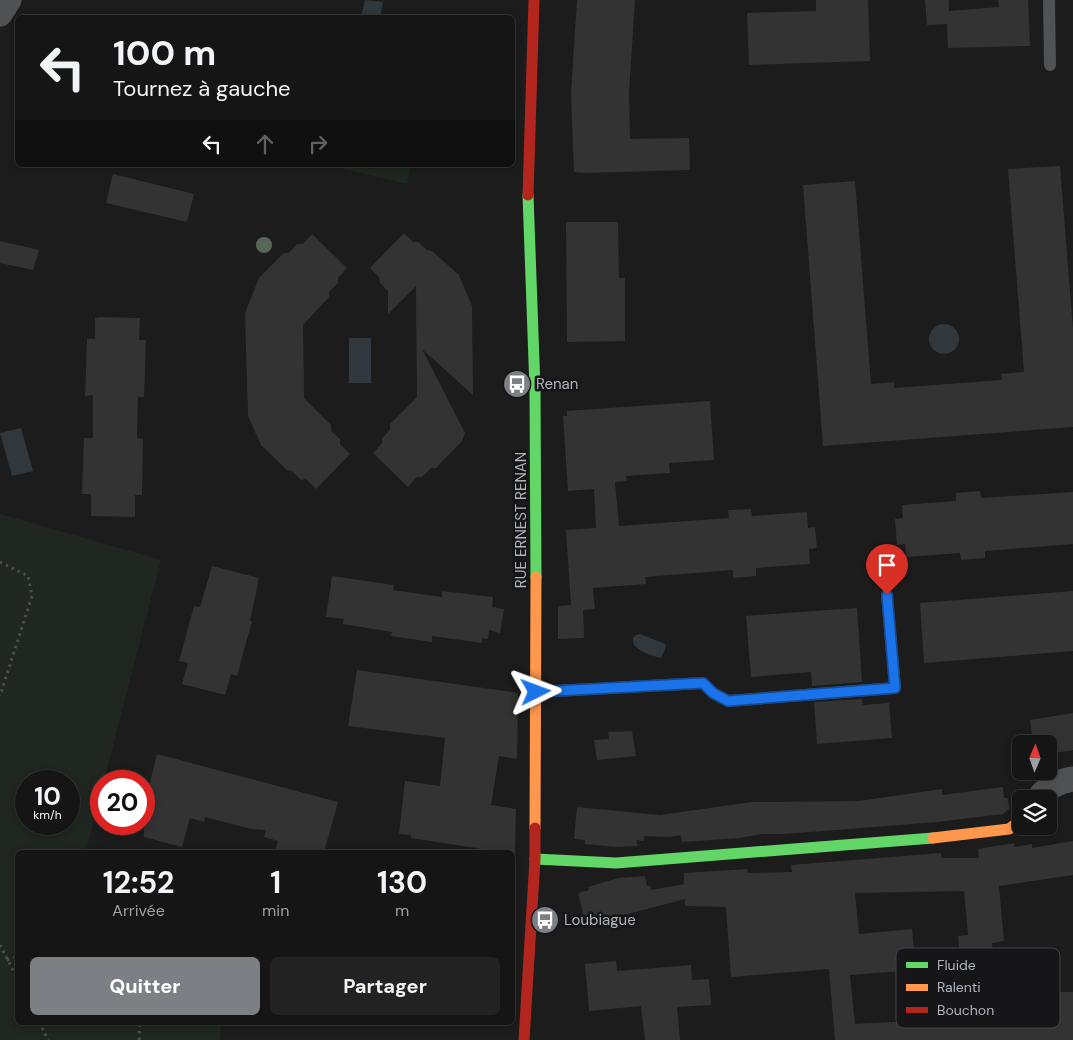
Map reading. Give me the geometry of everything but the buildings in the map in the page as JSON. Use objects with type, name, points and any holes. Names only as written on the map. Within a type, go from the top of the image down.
[{"type":"street","points":[[0,14],[9,0]]},
{"type":"street","name":"RUE ERNEST RENAN","points":[[524,1040],[535,859],[535,389],[526,210],[534,0]]},
{"type":"street","points":[[1045,790],[1064,780],[1073,779]]},
{"type":"street","points":[[535,859],[616,864],[939,838],[1009,829],[1012,827]]},
{"type":"lane","points":[[1049,0],[1050,66]]},
{"type":"lane","points":[[536,692],[703,683],[713,693],[728,701],[895,688],[887,595]]},
{"type":"path","points":[[0,562],[28,576],[32,596],[0,696]]},
{"type":"path","points":[[0,945],[15,975]]},
{"type":"path","points":[[7,960],[15,957]]},
{"type":"path","points":[[40,1025],[48,1040]]},
{"type":"path","points":[[139,1040],[140,1025]]},
{"type":"shaded area","points":[[365,0],[383,2],[380,15],[361,15]]},
{"type":"shaded area","points":[[335,167],[411,167],[407,184]]},
{"type":"shaded area","points":[[944,324],[950,325],[958,333],[958,345],[950,353],[944,354],[938,353],[930,345],[929,339],[930,333],[938,325]]},
{"type":"shaded area","points":[[349,338],[371,338],[371,383],[349,383]]},
{"type":"shaded area","points":[[21,428],[33,471],[12,476],[0,433]]},
{"type":"shaded area","points":[[0,514],[161,560],[107,770],[90,770],[90,835],[86,850],[15,850],[15,1025],[221,1025],[220,1040],[0,1040]]},
{"type":"shaded area","points":[[640,634],[665,644],[666,647],[661,658],[642,651],[635,646],[633,638]]},
{"type":"traffic: fast","points":[[528,195],[535,389],[536,577]]},
{"type":"traffic: fast","points":[[535,859],[616,863],[933,838]]},
{"type":"traffic: slow","points":[[535,828],[536,577]]},
{"type":"traffic: slow","points":[[933,838],[1009,829],[1012,827]]},
{"type":"traffic: jam","points":[[528,195],[534,0]]},
{"type":"traffic: jam","points":[[524,1040],[535,859],[535,828]]},
{"type":"place","name":"Renan","points":[[517,384]]},
{"type":"place","name":"Loubiague","points":[[545,920]]},
{"type":"route","points":[[536,692],[703,683],[713,693],[728,701],[895,688],[887,595]]}]
